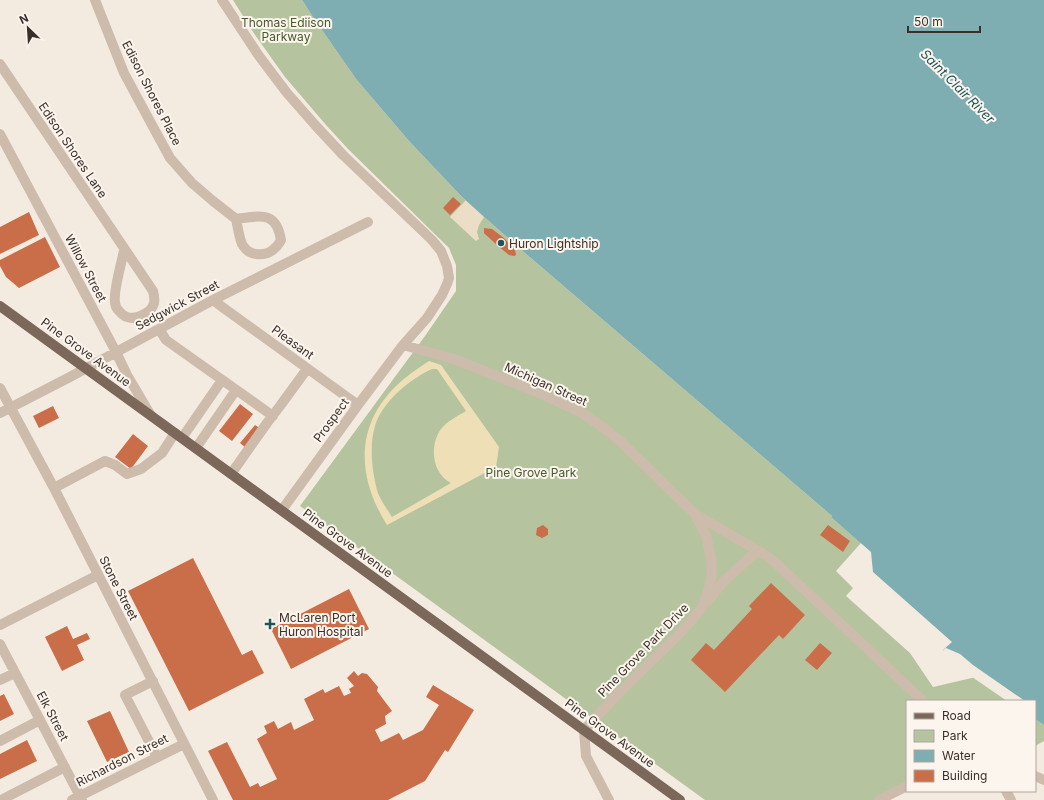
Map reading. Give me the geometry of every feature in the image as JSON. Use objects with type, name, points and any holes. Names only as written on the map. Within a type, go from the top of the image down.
[{"type":"main road","name":"Pine Grove Avenue","points":[[0,306],[680,800]]},
{"type":"street","name":"Edison Shores Place","points":[[95,0],[124,73],[170,158],[192,183],[236,219]]},
{"type":"street","name":"Prospect","points":[[222,0],[259,56],[292,99],[343,155],[432,240],[441,252],[447,266],[447,284],[442,295],[426,318],[403,345],[358,405],[282,510]]},
{"type":"street","name":"Edison Shores Lane","points":[[0,64],[153,291],[155,298],[154,305],[149,311],[136,318],[130,318],[122,315],[115,302],[115,291],[124,250]]},
{"type":"street","name":"Willow Street","points":[[0,134],[127,374],[150,414]]},
{"type":"street","points":[[265,216],[272,220],[277,226],[281,240],[275,249],[266,254],[257,255],[249,252],[243,246],[236,219],[265,216]]},
{"type":"street","name":"Sedgwick Street","points":[[0,413],[85,368],[115,350],[368,222]]},
{"type":"street","name":"Pleasant","points":[[213,300],[358,405]]},
{"type":"street","points":[[159,329],[166,340],[273,416]]},
{"type":"street","name":"Michigan Street","points":[[403,345],[454,359],[537,392],[580,412],[619,440],[695,514],[767,556],[777,564],[922,700]]},
{"type":"street","points":[[231,474],[308,369]]},
{"type":"street","points":[[54,488],[105,461],[115,465],[127,474],[141,469],[162,453],[179,435],[222,380]]},
{"type":"street","name":"Stone Street","points":[[0,388],[54,488],[213,800]]},
{"type":"street","points":[[196,448],[236,390]]},
{"type":"street","name":"Pine Grove Park Drive","points":[[584,730],[616,696],[684,630],[702,608],[710,585],[712,571],[711,558],[706,536],[695,514]]},
{"type":"street","points":[[702,608],[724,581],[757,551]]},
{"type":"street","points":[[0,625],[98,575]]},
{"type":"street","name":"Elk Street","points":[[0,644],[65,767],[78,799]]},
{"type":"street","points":[[0,680],[15,673]]},
{"type":"street","points":[[153,681],[125,695],[158,757]]},
{"type":"street","points":[[0,741],[40,720]]},
{"type":"street","points":[[584,730],[586,756],[609,800]]},
{"type":"street","name":"Richardson Street","points":[[78,799],[184,744]]},
{"type":"street","points":[[0,800],[65,767]]},
{"type":"street","points":[[879,800],[906,786]]},
{"type":"green space","name":"Pine Grove Park","points":[[233,0],[302,0],[356,79],[409,141],[461,196],[525,253],[832,516],[832,518],[861,543],[836,571],[853,588],[846,596],[910,653],[933,687],[976,677],[1009,700],[906,700],[906,784],[874,800],[705,800],[300,506],[425,336],[456,291],[456,265],[449,248],[348,149],[326,125],[285,77],[253,32]]},
{"type":"green space","points":[[1036,720],[1044,725],[1044,741],[1036,745]]},
{"type":"sand","points":[[429,361],[441,365],[499,447],[496,467],[387,525],[377,508],[370,490],[366,472],[365,454],[367,437],[372,419],[382,403],[395,387],[411,373]],"holes":[[[432,369],[437,369],[466,411],[443,426],[435,443],[434,459],[436,466],[445,479],[451,483],[392,517],[379,496],[374,477],[372,442],[375,426],[384,408],[398,392],[424,373]]]},
{"type":"shaded area","points":[[466,200],[484,217],[477,232],[479,239],[476,241],[450,217]]},
{"type":"water","name":"Saint Clair River","points":[[302,0],[1044,0],[1044,725],[1036,720],[1036,700],[1009,700],[943,650],[952,642],[873,572],[871,552],[832,518],[832,516],[525,253],[461,196],[409,141],[356,79]]},
{"type":"pier","points":[[946,648],[960,654],[973,665],[1024,700],[1006,700],[975,679],[943,650]]},
{"type":"building","points":[[453,197],[461,204],[450,215],[443,208]]},
{"type":"building","points":[[29,212],[39,235],[0,254],[0,227]]},
{"type":"building","name":"Huron Lightship","points":[[484,228],[492,229],[504,238],[515,250],[516,255],[509,255],[498,246],[484,233]]},
{"type":"building","points":[[45,237],[60,267],[19,288],[6,277],[0,266],[0,260]]},
{"type":"building","points":[[240,404],[253,414],[232,441],[219,431]]},
{"type":"building","points":[[53,406],[59,418],[39,428],[33,416]]},
{"type":"building","points":[[255,425],[261,429],[246,448],[240,443]]},
{"type":"building","points":[[133,434],[148,446],[131,469],[115,457]]},
{"type":"building","points":[[543,525],[548,529],[548,535],[542,538],[536,535],[537,528]]},
{"type":"building","points":[[828,525],[850,541],[843,552],[820,535]]},
{"type":"building","points":[[193,558],[242,655],[252,650],[264,673],[189,711],[128,591]]},
{"type":"building","points":[[771,583],[805,615],[783,639],[779,635],[725,692],[691,660],[706,643],[714,650],[752,609],[749,606]]},
{"type":"building","points":[[349,589],[369,629],[291,669],[271,629]]},
{"type":"building","points":[[67,626],[73,639],[87,633],[90,639],[77,645],[84,660],[62,671],[45,637]]},
{"type":"building","points":[[820,643],[832,653],[817,670],[805,660]]},
{"type":"building","points":[[354,671],[358,676],[362,673],[367,674],[378,687],[377,691],[392,711],[385,716],[386,724],[375,730],[381,742],[399,733],[403,740],[423,730],[439,705],[426,697],[433,685],[474,710],[448,752],[445,750],[425,781],[388,800],[233,800],[208,751],[227,742],[250,787],[258,783],[260,787],[277,779],[257,739],[267,733],[264,726],[274,721],[278,729],[291,722],[294,730],[314,720],[304,699],[323,689],[325,693],[339,686],[344,696],[351,693],[349,689],[354,686],[347,678]]},
{"type":"building","points":[[4,694],[14,714],[0,721],[0,696]]},
{"type":"building","points":[[110,711],[129,752],[107,762],[87,721]]},
{"type":"building","points":[[27,740],[37,761],[0,779],[0,754]]},
{"type":"place","name":"Huron Lightship","points":[[501,243]]},
{"type":"place","name":"McLaren Port Huron Hospital","points":[[270,624]]},
{"type":"park label","name":"Thomas Ediison Parkway","points":[[286,29]]}]
